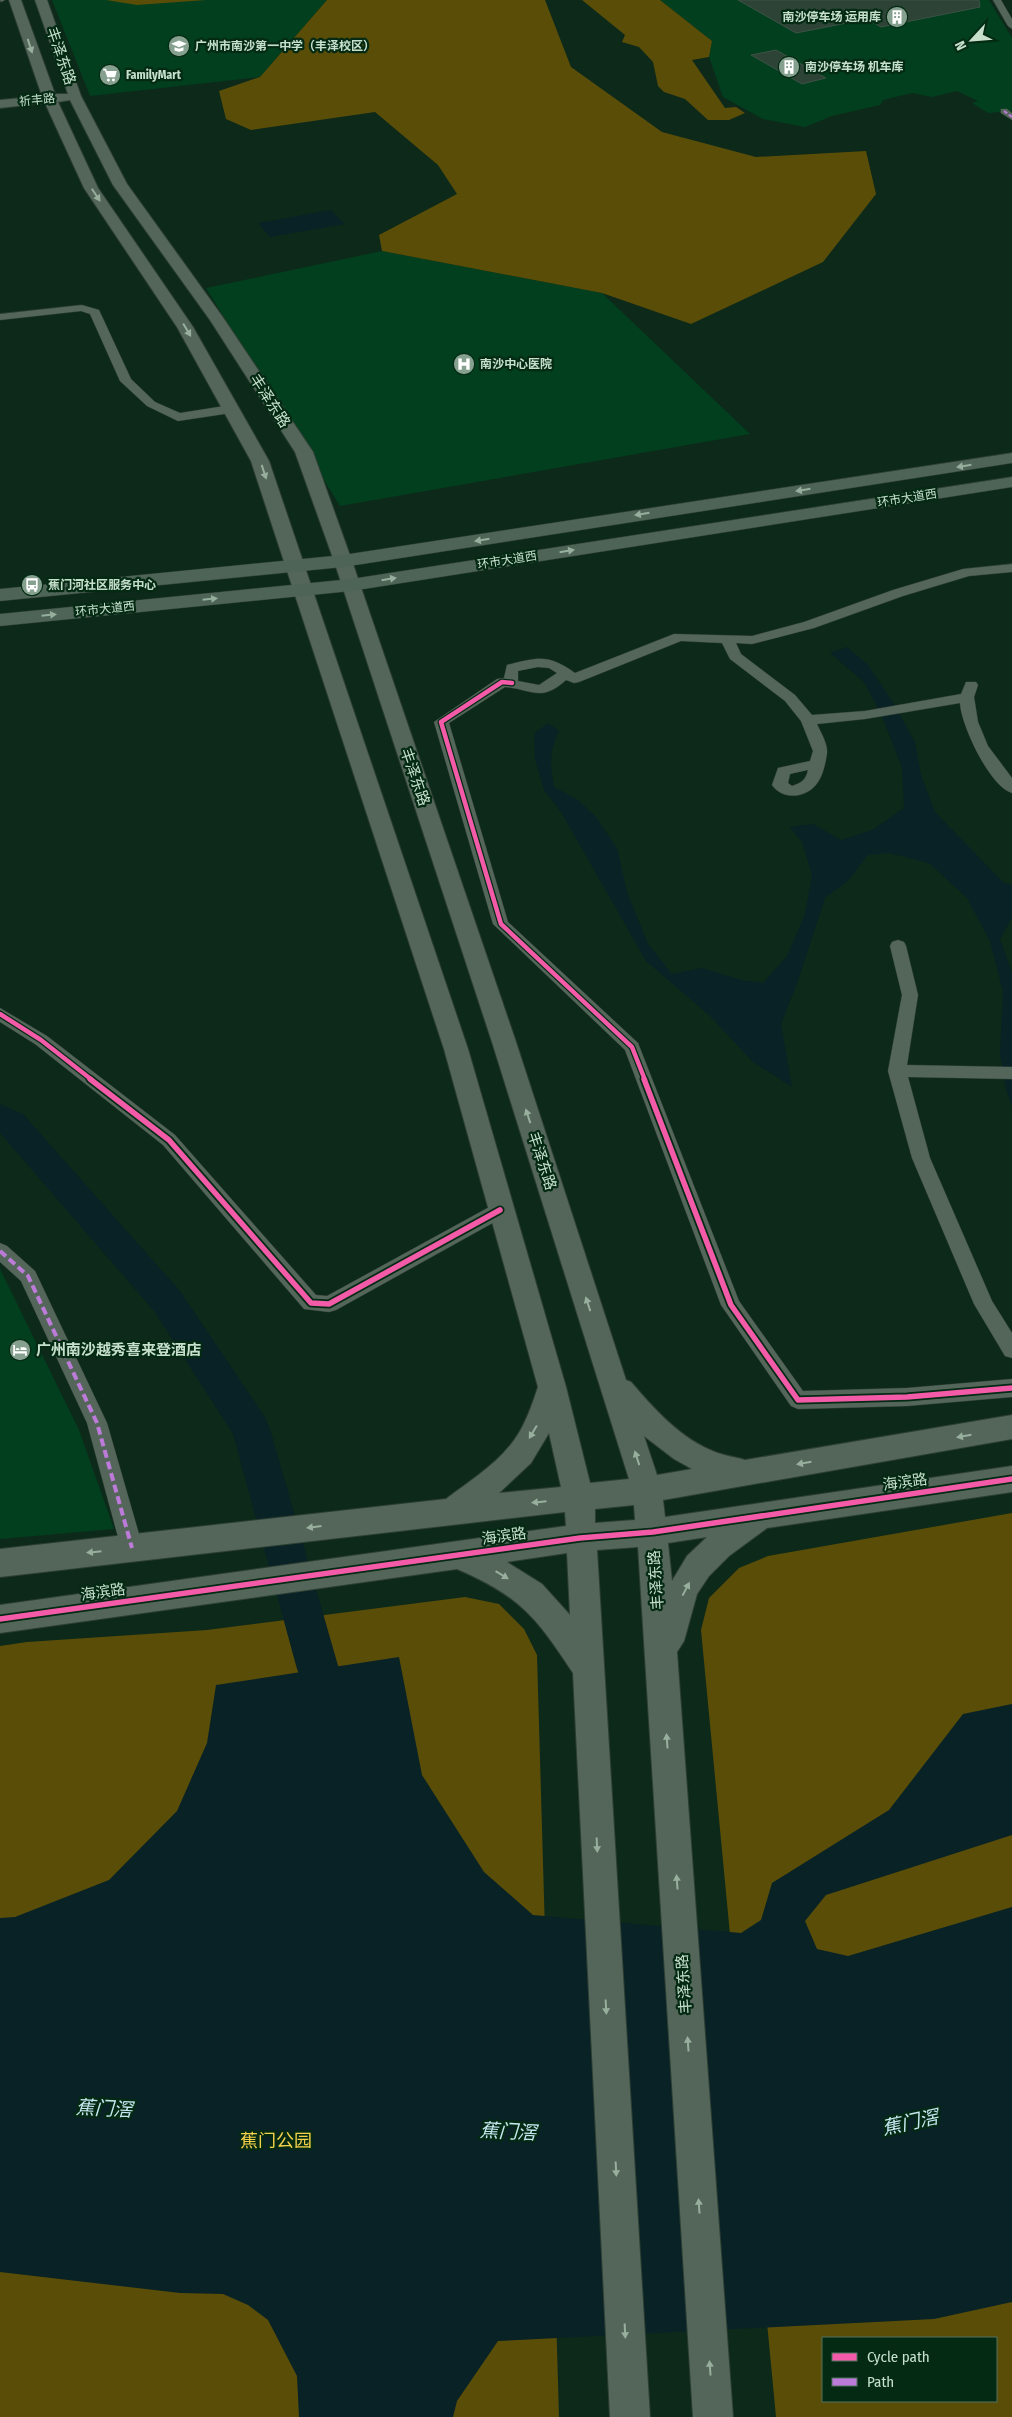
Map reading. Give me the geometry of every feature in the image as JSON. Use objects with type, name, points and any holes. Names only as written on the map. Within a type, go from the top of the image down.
[{"type":"main road","name":"丰泽东路","points":[[15,0],[43,109],[64,130],[91,188],[185,327],[260,461],[456,1049],[500,1210],[552,1387],[579,1498],[594,1796],[630,2417]]},
{"type":"main road","name":"丰泽东路","points":[[41,0],[75,96],[120,185],[216,319],[304,452],[343,561],[504,1042],[647,1490],[653,1532],[713,2417]]},
{"type":"main road","name":"祈丰路","points":[[0,104],[43,109],[75,96]]},
{"type":"main road","points":[[0,108],[43,109]]},
{"type":"main road","name":"环市大道西","points":[[0,596],[343,561],[1012,458]]},
{"type":"main road","name":"环市大道西","points":[[0,620],[351,585],[1012,482]]},
{"type":"main road","points":[[611,1378],[646,1421],[676,1444],[710,1464],[746,1473]]},
{"type":"main road","points":[[452,1512],[491,1482],[521,1454],[540,1421],[552,1387]]},
{"type":"main road","points":[[0,1563],[647,1490],[1012,1427]]},
{"type":"main road","name":"海滨路","points":[[0,1619],[580,1538],[653,1532],[1012,1479]]},
{"type":"main road","points":[[662,1668],[675,1609],[697,1566],[715,1549],[761,1516]]},
{"type":"main road","points":[[457,1555],[492,1569],[522,1587],[552,1616],[587,1667]]},
{"type":"street","points":[[996,0],[1012,26]]},
{"type":"street","points":[[1004,111],[1012,118]]},
{"type":"street","points":[[0,317],[82,308],[94,312],[126,381],[151,404],[178,417],[231,409]]},
{"type":"street","points":[[512,682],[510,675],[512,668],[522,665],[538,662],[553,664],[564,674],[574,679],[679,637],[752,640],[809,625],[898,592],[968,572],[1012,568]]},
{"type":"street","points":[[727,639],[735,656],[790,698],[808,720],[820,751],[815,764]]},
{"type":"street","points":[[564,674],[556,681],[538,690],[526,690],[512,682],[502,682],[441,722],[501,924],[632,1046],[731,1305],[736,1313],[798,1400],[907,1397],[1012,1388]]},
{"type":"street","points":[[808,720],[865,715],[917,706],[969,691],[967,710],[972,728],[989,759],[1012,788]]},
{"type":"street","points":[[898,946],[910,995],[897,1071],[921,1158],[984,1304],[1012,1350]]},
{"type":"street","points":[[0,1014],[41,1040],[170,1140],[311,1303],[329,1304],[500,1210]]},
{"type":"street","points":[[897,1071],[988,1071],[1012,1073]]},
{"type":"street","points":[[0,1251],[28,1276],[97,1423],[132,1548]]},
{"type":"shaded area","name":"广州市南沙第一中学（丰泽校区）","points":[[52,0],[327,0],[260,77],[90,96]]},
{"type":"shaded area","points":[[660,0],[989,0],[1012,38],[1012,111],[988,113],[972,103],[978,101],[957,91],[932,97],[912,93],[883,100],[880,105],[832,116],[805,127],[763,119],[723,97],[709,57],[712,41]]},
{"type":"shaded area","name":"南沙中心医院","points":[[382,251],[602,293],[750,434],[340,506],[206,288]]},
{"type":"shaded area","name":"广州南沙越秀喜来登酒店","points":[[0,1269],[79,1430],[114,1529],[0,1539]]},
{"type":"green space","points":[[106,0],[206,0],[137,5]]},
{"type":"green space","points":[[327,0],[545,0],[571,67],[662,132],[756,157],[866,151],[876,194],[823,262],[691,324],[602,293],[382,251],[379,235],[457,194],[438,165],[375,112],[251,130],[226,119],[219,91],[260,77]]},
{"type":"green space","points":[[582,0],[660,0],[712,41],[709,57],[692,60],[725,108],[736,107],[745,113],[729,120],[708,120],[685,99],[664,92],[658,86],[653,62],[639,47],[622,42],[625,35]]},
{"type":"green space","points":[[1012,1513],[1012,2417],[776,2417],[701,1630],[709,1598],[739,1568],[768,1556]]},
{"type":"green space","name":"蕉门公园","points":[[465,1597],[499,1604],[524,1629],[537,1655],[559,2417],[0,2417],[0,1646],[27,1642],[207,1630]]},
{"type":"water","points":[[331,210],[345,224],[270,237],[258,223]]},
{"type":"water","points":[[847,647],[868,665],[894,704],[915,742],[921,775],[935,812],[1004,883],[1012,885],[1012,918],[1000,939],[1012,972],[1012,1107],[1006,1089],[1000,1053],[1003,992],[990,941],[967,898],[929,863],[889,853],[868,855],[849,880],[825,898],[798,981],[781,1024],[792,1087],[753,1062],[710,1016],[646,961],[561,812],[544,790],[535,759],[534,734],[548,723],[559,731],[553,745],[551,758],[554,787],[578,800],[596,817],[617,848],[627,892],[648,944],[672,974],[702,968],[741,980],[763,983],[787,956],[805,914],[812,875],[802,842],[790,827],[813,824],[841,840],[872,830],[904,808],[902,768],[882,716],[864,682],[830,653]]},
{"type":"water","name":"蕉门滘","points":[[399,1657],[422,1775],[484,1872],[533,1915],[741,1933],[761,1920],[772,1883],[889,1810],[963,1714],[1012,1704],[1012,1835],[826,1895],[805,1921],[817,1949],[848,1956],[1012,1907],[1012,2302],[934,2319],[498,2341],[457,2401],[453,2417],[299,2417],[297,2376],[268,2320],[248,2305],[223,2294],[180,2293],[0,2272],[0,1918],[15,1917],[109,1880],[177,1811],[207,1743],[216,1685]]},
{"type":"building","points":[[738,0],[979,0],[980,7],[881,27],[867,19],[796,33]]},
{"type":"building","name":"南沙停车场 机车库","points":[[776,50],[826,78],[802,84],[751,55]]},
{"type":"waterway","points":[[0,1116],[11,1123],[167,1301],[251,1429],[318,1669]]},
{"type":"marked path","points":[[1004,111],[1012,117]]},
{"type":"marked path","points":[[0,1251],[28,1276],[97,1423],[132,1548]]},
{"type":"cycle path","points":[[512,683],[502,682],[441,722],[501,924],[632,1047],[731,1305],[798,1400],[907,1397],[1012,1388]]},
{"type":"cycle path","points":[[0,1014],[41,1040],[169,1140],[311,1303],[329,1304],[500,1210]]},
{"type":"cycle path","points":[[0,1619],[580,1538],[653,1532],[1012,1479]]},
{"type":"place","name":"南沙停车场 运用库","points":[[897,17]]},
{"type":"place","name":"广州市南沙第一中学（丰泽校区）","points":[[179,46]]},
{"type":"place","name":"南沙停车场 机车库","points":[[789,67]]},
{"type":"place","name":"FamilyMart","points":[[110,75]]},
{"type":"place","name":"南沙中心医院","points":[[464,364]]},
{"type":"place","name":"蕉门河社区服务中心","points":[[32,585]]},
{"type":"place","name":"广州南沙越秀喜来登酒店","points":[[20,1350]]}]
